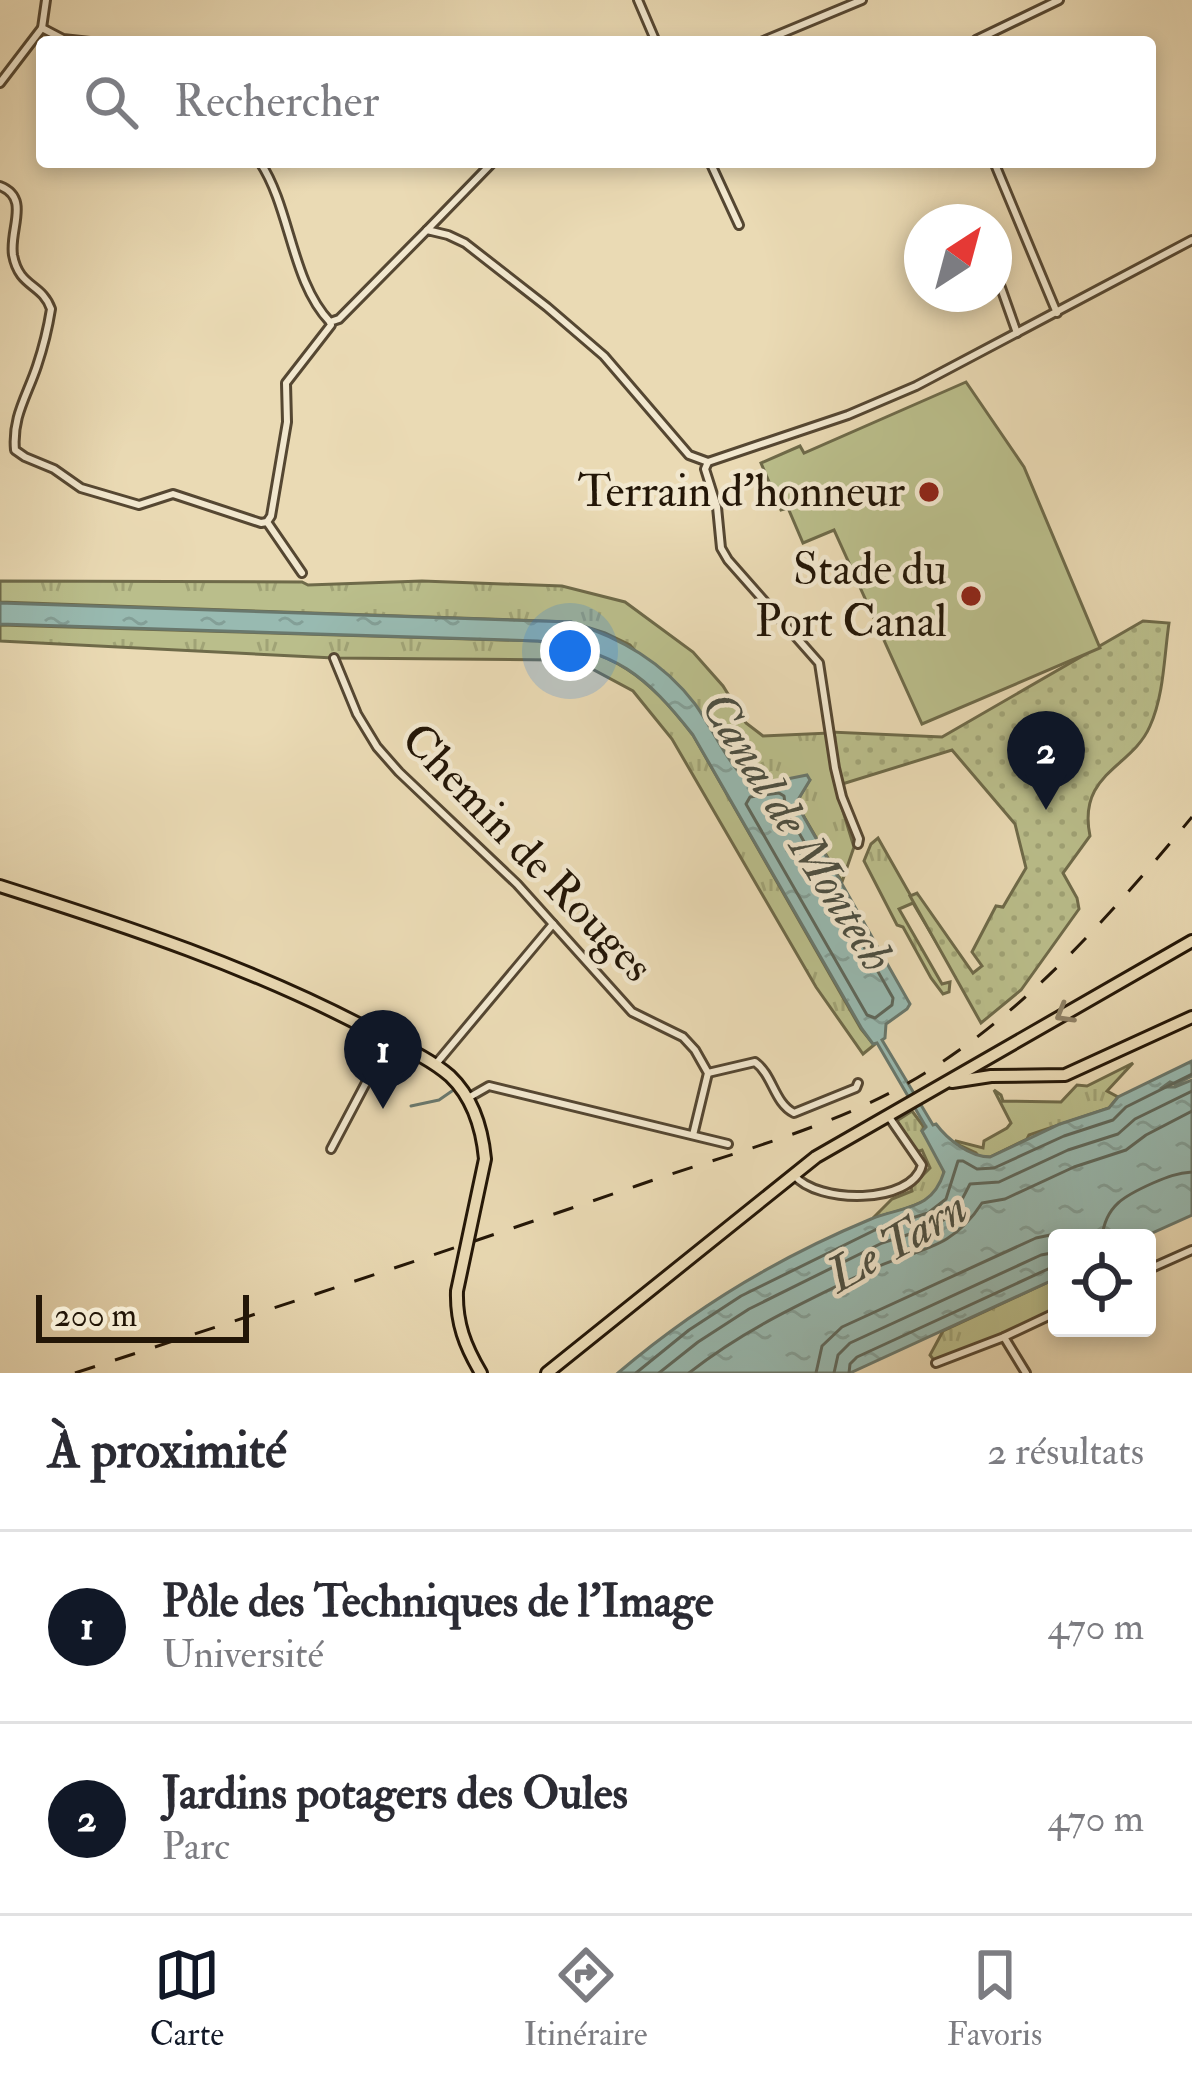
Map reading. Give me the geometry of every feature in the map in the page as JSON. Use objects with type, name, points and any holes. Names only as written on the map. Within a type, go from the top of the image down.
[{"type":"main road","points":[[0,886],[274,984],[447,1074],[468,1098],[483,1136],[485,1159],[456,1305],[463,1340],[481,1371]]},
{"type":"main road","points":[[548,1370],[816,1157],[1190,946]]},
{"type":"main road","points":[[938,1087],[958,1080],[1065,1075],[1192,1017]]},
{"type":"main road","points":[[996,1052],[988,1061],[989,1072],[998,1077]]},
{"type":"street","points":[[0,83],[42,28],[46,0]]},
{"type":"street","points":[[638,0],[653,36]]},
{"type":"street","points":[[773,36],[842,4],[862,0]]},
{"type":"street","points":[[984,36],[1059,0]]},
{"type":"street","points":[[42,28],[57,36]]},
{"type":"street","points":[[263,168],[280,202],[306,281],[330,322]]},
{"type":"street","points":[[330,322],[339,319],[487,168]]},
{"type":"street","points":[[713,168],[739,225]]},
{"type":"street","points":[[997,168],[1058,313]]},
{"type":"street","points":[[0,186],[13,192],[18,202],[12,243],[21,279],[41,292],[51,310],[36,370],[20,404],[15,450],[81,488],[139,505],[173,494],[267,522]]},
{"type":"street","points":[[427,230],[465,243],[547,307],[604,356],[689,455],[708,461],[851,414],[916,386],[1192,240]]},
{"type":"street","points":[[1009,312],[1017,334]]},
{"type":"street","points":[[302,573],[267,522],[287,422],[286,383],[330,322]]},
{"type":"street","points":[[708,461],[705,469],[717,507],[721,548],[822,669],[835,768],[858,844]]},
{"type":"street","name":"Chemin de Rouges","points":[[334,658],[357,714],[398,772],[517,884],[632,1012],[683,1037],[708,1072]]},
{"type":"street","points":[[435,1065],[554,924]]},
{"type":"street","points":[[331,1149],[389,1040]]},
{"type":"street","points":[[693,1135],[708,1072],[755,1062],[766,1072],[785,1108],[794,1114],[856,1088],[858,1083]]},
{"type":"street","points":[[468,1098],[489,1086],[728,1144]]},
{"type":"street","points":[[794,1175],[810,1189],[857,1196],[890,1192],[913,1181],[922,1165],[889,1117]]},
{"type":"street","points":[[1156,1266],[1192,1250]]},
{"type":"street","points":[[936,1363],[1048,1316]]},
{"type":"street","points":[[1004,1337],[1026,1373]]},
{"type":"green space","name":"Stade du Port Canal","points":[[966,382],[1024,467],[1100,648],[922,724],[834,530],[803,543],[788,508],[781,510],[761,463],[800,446],[804,453]]},
{"type":"green space","points":[[0,581],[308,585],[422,581],[562,586],[625,602],[693,652],[723,686],[746,723],[763,736],[829,733],[838,795],[854,847],[842,882],[796,803],[809,781],[748,782],[630,645],[571,622],[0,602]]},
{"type":"green space","points":[[1143,621],[1169,623],[1158,702],[1142,740],[1108,773],[1091,798],[1090,836],[1063,873],[1079,909],[1021,990],[981,1023],[910,896],[917,893],[973,973],[982,966],[972,952],[996,906],[1003,907],[1026,868],[1015,824],[952,750],[839,785],[831,732],[942,737]]},
{"type":"green space","points":[[0,625],[538,641],[608,659],[644,681],[693,735],[874,1045],[863,1054],[816,987],[672,739],[633,691],[592,669],[556,660],[334,658],[0,641]]},
{"type":"green space","points":[[878,838],[958,979],[913,903],[899,909],[942,984],[950,982],[949,992],[943,994],[931,978],[864,861]]},
{"type":"green space","points":[[1133,1063],[1107,1091],[1118,1097],[1109,1108],[1029,1135],[990,1157],[979,1157],[955,1143],[983,1148],[984,1141],[1011,1123],[994,1090],[1003,1101],[1061,1102],[1077,1085],[1087,1086]]},
{"type":"green space","points":[[912,1111],[924,1127],[944,1177],[932,1196],[873,1218],[892,1199],[912,1191],[930,1168],[922,1150],[916,1152],[895,1122]]},
{"type":"green space","points":[[1048,1282],[1048,1316],[936,1363],[930,1355],[943,1331]]},
{"type":"water","name":"Le Tarn","points":[[0,603],[571,622],[624,644],[683,689],[748,782],[757,785],[807,775],[810,780],[796,803],[910,1004],[886,1024],[882,1040],[933,1125],[967,1151],[990,1157],[1060,1124],[1109,1108],[1118,1097],[1192,1061],[1192,1076],[1163,1087],[1192,1080],[1192,1215],[1156,1231],[1048,1229],[1048,1282],[850,1373],[618,1373],[707,1306],[771,1267],[871,1219],[924,1201],[944,1172],[922,1131],[926,1127],[877,1043],[862,1029],[693,735],[660,696],[627,669],[565,645],[0,624]]},
{"type":"waterway","points":[[411,1106],[439,1100],[452,1091]]},
{"type":"railway","points":[[75,1373],[753,1148],[868,1104],[939,1064],[1010,1011],[1105,918],[1192,817]]},
{"type":"place","name":"Terrain d'honneur","points":[[929,492]]},
{"type":"place","name":"Stade du Port Canal","points":[[971,596]]},
{"type":"place","name":"Jardins potagers des Oules","points":[[1046,810]]},
{"type":"place","name":"Pôle des Techniques de l'Image","points":[[383,1109]]},
{"type":"water label","name":"Canal de Montech","points":[[797,832]]}]
